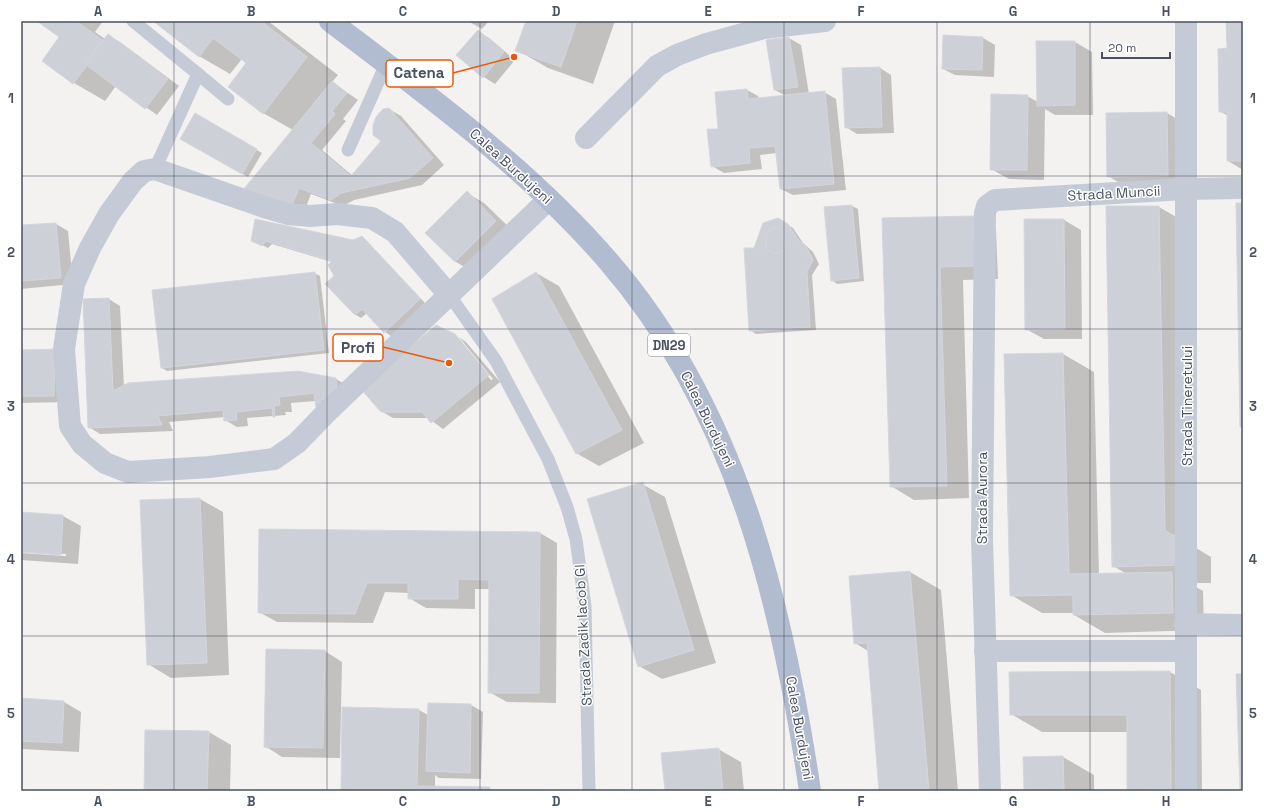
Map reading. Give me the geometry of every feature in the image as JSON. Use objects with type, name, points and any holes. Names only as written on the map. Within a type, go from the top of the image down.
[{"type":"main road","name":"Calea Burdujeni","points":[[330,21],[476,134],[549,199],[610,263],[642,303],[679,360],[712,422],[734,474],[754,528],[767,572],[790,670],[810,791]]},
{"type":"street","points":[[586,138],[657,66],[677,55],[706,44],[764,28],[825,21]]},
{"type":"street","name":"Strada Tineretului","points":[[1186,21],[1186,791]]},
{"type":"street","points":[[155,169],[144,171],[132,181],[113,208],[90,248],[74,284],[64,349],[70,426],[82,444],[105,463],[128,472],[210,467],[274,459],[298,443],[325,414],[450,296],[549,199]]},
{"type":"street","name":"Strada Zadik Iacob Gl","points":[[155,169],[288,214],[310,216],[337,214],[372,218],[395,232],[450,296]]},
{"type":"street","name":"Strada Muncii","points":[[987,206],[995,200],[1186,189],[1243,188]]},
{"type":"street","name":"Strada Aurora","points":[[987,206],[985,213],[982,539],[990,791]]},
{"type":"street","points":[[1185,624],[1243,624]]},
{"type":"street","points":[[985,652],[1185,651]]},
{"type":"lane","points":[[133,21],[228,98]]},
{"type":"lane","points":[[348,150],[386,64]]},
{"type":"lane","points":[[155,169],[198,74]]},
{"type":"lane","name":"Strada Zadik Iacob Gl","points":[[450,296],[496,361],[548,459],[572,526],[582,573],[585,606],[589,791]]},
{"type":"building","points":[[37,21],[76,21],[105,42],[73,84],[42,61],[59,37]]},
{"type":"building","points":[[153,21],[261,21],[307,57],[263,114],[228,87],[246,63],[213,38],[199,57]]},
{"type":"building","points":[[526,21],[577,21],[561,67],[515,51]]},
{"type":"building","points":[[1226,21],[1243,21],[1243,161],[1227,161],[1227,112],[1219,112],[1218,49],[1227,48]]},
{"type":"building","points":[[478,30],[504,52],[483,78],[456,55]]},
{"type":"building","points":[[108,34],[168,79],[145,109],[85,64]]},
{"type":"building","points":[[943,35],[983,37],[982,70],[942,69]]},
{"type":"building","points":[[789,37],[798,87],[774,90],[766,40]]},
{"type":"building","points":[[1036,41],[1075,41],[1075,105],[1037,106]]},
{"type":"building","points":[[880,67],[882,127],[845,128],[842,68]]},
{"type":"building","points":[[332,81],[347,93],[332,111],[335,114],[311,143],[351,176],[381,141],[373,135],[373,125],[376,117],[383,109],[389,108],[433,158],[410,178],[341,193],[331,200],[299,188],[291,208],[243,190]]},
{"type":"building","points":[[747,89],[748,99],[825,91],[834,184],[780,189],[775,146],[749,148],[750,163],[711,167],[707,129],[718,129],[715,92]]},
{"type":"building","points":[[991,94],[1028,95],[1027,170],[990,170]]},
{"type":"building","points":[[1167,112],[1168,176],[1107,177],[1106,113]]},
{"type":"building","points":[[195,113],[257,149],[242,174],[180,139]]},
{"type":"building","points":[[467,191],[496,221],[455,262],[425,233]]},
{"type":"building","points":[[1236,203],[1243,203],[1243,427],[1240,427]]},
{"type":"building","points":[[852,205],[859,278],[831,281],[824,207]]},
{"type":"building","points":[[1106,206],[1159,206],[1165,531],[1180,538],[1180,565],[1112,567]]},
{"type":"building","points":[[974,216],[975,266],[940,267],[947,486],[890,487],[882,218]]},
{"type":"building","points":[[778,218],[788,224],[797,238],[807,248],[813,260],[807,272],[810,327],[749,331],[744,248],[754,248],[763,223]]},
{"type":"building","points":[[255,219],[353,240],[362,236],[420,299],[384,333],[362,309],[355,315],[325,284],[334,276],[328,265],[332,261],[266,241],[262,246],[251,241]]},
{"type":"building","points":[[1024,219],[1064,219],[1065,329],[1025,330]]},
{"type":"building","points":[[56,223],[61,278],[21,281],[21,225]]},
{"type":"building","points":[[777,227],[783,234],[785,248],[782,252],[774,254],[766,248],[766,235],[769,230]]},
{"type":"building","points":[[315,272],[324,350],[161,368],[152,290]]},
{"type":"building","points":[[536,272],[622,430],[576,454],[492,299]]},
{"type":"building","points":[[109,298],[113,391],[128,383],[298,371],[336,378],[338,399],[320,400],[321,407],[316,408],[314,393],[279,397],[280,405],[274,406],[275,417],[273,417],[272,408],[236,412],[237,420],[224,421],[223,410],[158,416],[162,425],[88,428],[83,299]]},
{"type":"building","points":[[436,325],[455,334],[489,375],[431,423],[422,412],[381,412],[361,389]]},
{"type":"building","points":[[55,349],[54,396],[21,396],[21,350]]},
{"type":"building","points":[[1063,353],[1069,574],[1172,572],[1173,613],[1073,615],[1073,595],[1010,596],[1004,354]]},
{"type":"building","points":[[1242,467],[1243,467],[1243,589]]},
{"type":"building","points":[[643,482],[694,650],[638,667],[587,499]]},
{"type":"building","points":[[200,498],[207,663],[147,665],[140,500]]},
{"type":"building","points":[[21,512],[63,515],[61,555],[21,552]]},
{"type":"building","points":[[259,529],[540,532],[539,693],[488,693],[489,580],[458,579],[458,599],[408,599],[408,583],[367,583],[355,614],[258,613]]},
{"type":"building","points":[[910,571],[929,791],[879,791],[867,643],[854,644],[849,576]]},
{"type":"building","points":[[266,649],[325,650],[323,748],[264,747]]},
{"type":"building","points":[[1170,671],[1171,791],[1127,791],[1127,715],[1010,715],[1009,672]]},
{"type":"building","points":[[1236,674],[1243,674],[1243,790],[1240,790]]},
{"type":"building","points":[[21,698],[64,701],[62,743],[21,741]]},
{"type":"building","points":[[428,703],[471,704],[470,773],[426,771]]},
{"type":"building","points":[[342,707],[419,709],[417,786],[490,787],[489,791],[341,791]]},
{"type":"building","points":[[145,730],[209,731],[207,791],[144,791]]},
{"type":"building","points":[[719,748],[723,791],[665,791],[661,753]]},
{"type":"building","points":[[1063,756],[1064,791],[1024,791],[1023,757]]},
{"type":"place","name":"Catena","points":[[514,57]]},
{"type":"place","name":"Profi","points":[[449,363]]}]
